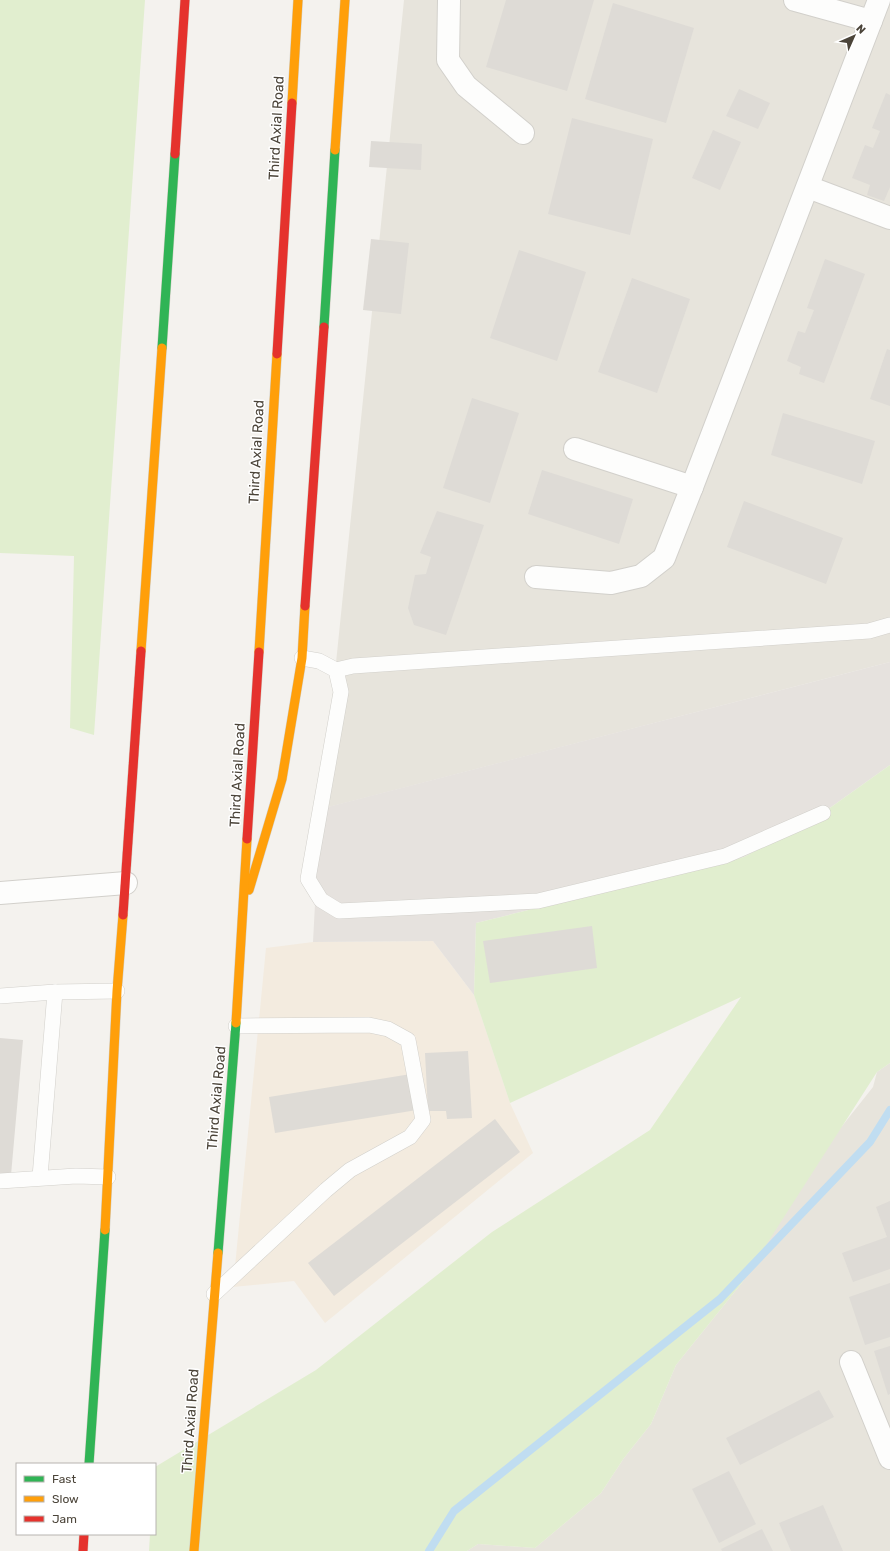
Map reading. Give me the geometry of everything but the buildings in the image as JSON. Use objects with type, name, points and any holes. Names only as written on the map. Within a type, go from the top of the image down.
[{"type":"main road","points":[[89,1463],[108,1178],[117,991],[126,883],[185,0]]},
{"type":"main road","name":"Third Axial Road","points":[[194,1551],[236,1026],[298,0]]},
{"type":"main road","points":[[243,910],[282,779],[302,658],[345,0]]},
{"type":"main road","points":[[83,1551],[84,1535]]},
{"type":"street","points":[[449,0],[448,60],[466,86],[523,133]]},
{"type":"street","points":[[796,0],[871,21]]},
{"type":"street","points":[[536,577],[611,583],[641,576],[664,558],[879,0]]},
{"type":"street","points":[[808,187],[890,218]]},
{"type":"street","points":[[575,449],[692,488]]},
{"type":"street","points":[[0,894],[126,883]]},
{"type":"street","points":[[851,1362],[890,1458]]},
{"type":"lane","points":[[302,658],[319,661],[336,670],[361,666],[869,631],[890,625]]},
{"type":"lane","points":[[336,670],[341,692],[308,879],[322,900],[339,911],[538,901],[724,856],[823,813]]},
{"type":"lane","points":[[0,996],[55,992],[117,991]]},
{"type":"lane","points":[[40,1177],[55,992]]},
{"type":"lane","points":[[214,1294],[326,1190],[350,1170],[410,1137],[423,1120],[408,1040],[388,1029],[369,1026],[236,1026]]},
{"type":"lane","points":[[0,1181],[40,1177],[76,1176],[108,1178]]},
{"type":"shaded area","points":[[404,0],[890,0],[890,662],[321,809]]},
{"type":"shaded area","points":[[890,662],[890,765],[813,820],[744,857],[476,923],[474,995],[433,941],[313,942],[320,809]]},
{"type":"shaded area","points":[[433,941],[474,995],[510,1103],[533,1153],[325,1323],[294,1281],[233,1287],[266,948],[313,942]]},
{"type":"shaded area","points":[[890,1063],[890,1551],[467,1551],[478,1544],[535,1548],[601,1493],[624,1458],[651,1424],[676,1365],[741,1284],[754,1264],[786,1197],[873,1087],[877,1072]]},
{"type":"green space","points":[[0,0],[145,0],[94,735],[70,728],[74,556],[0,553]]},
{"type":"green space","points":[[890,765],[890,1063],[877,1072],[741,1284],[676,1365],[651,1424],[624,1458],[601,1493],[535,1548],[478,1544],[467,1551],[149,1551],[150,1535],[156,1535],[156,1466],[316,1370],[492,1232],[650,1130],[741,997],[510,1103],[474,995],[476,923],[744,857],[813,820]]},
{"type":"waterway","points":[[429,1551],[454,1511],[720,1299],[870,1142],[890,1110]]},
{"type":"traffic: fast","points":[[324,327],[335,150]]},
{"type":"traffic: fast","points":[[162,348],[175,154]]},
{"type":"traffic: fast","points":[[218,1253],[236,1023]]},
{"type":"traffic: fast","points":[[89,1463],[105,1230]]},
{"type":"traffic: slow","points":[[292,103],[298,0]]},
{"type":"traffic: slow","points":[[335,150],[345,0]]},
{"type":"traffic: slow","points":[[141,651],[162,348]]},
{"type":"traffic: slow","points":[[259,652],[277,354]]},
{"type":"traffic: slow","points":[[249,890],[282,779],[302,658],[305,606]]},
{"type":"traffic: slow","points":[[236,1023],[247,839]]},
{"type":"traffic: slow","points":[[105,1230],[117,991],[123,915]]},
{"type":"traffic: slow","points":[[194,1551],[218,1253]]},
{"type":"traffic: jam","points":[[175,154],[185,0]]},
{"type":"traffic: jam","points":[[277,354],[292,103]]},
{"type":"traffic: jam","points":[[305,606],[324,327]]},
{"type":"traffic: jam","points":[[123,915],[141,651]]},
{"type":"traffic: jam","points":[[247,839],[259,652]]},
{"type":"traffic: jam","points":[[83,1551],[84,1535]]}]
